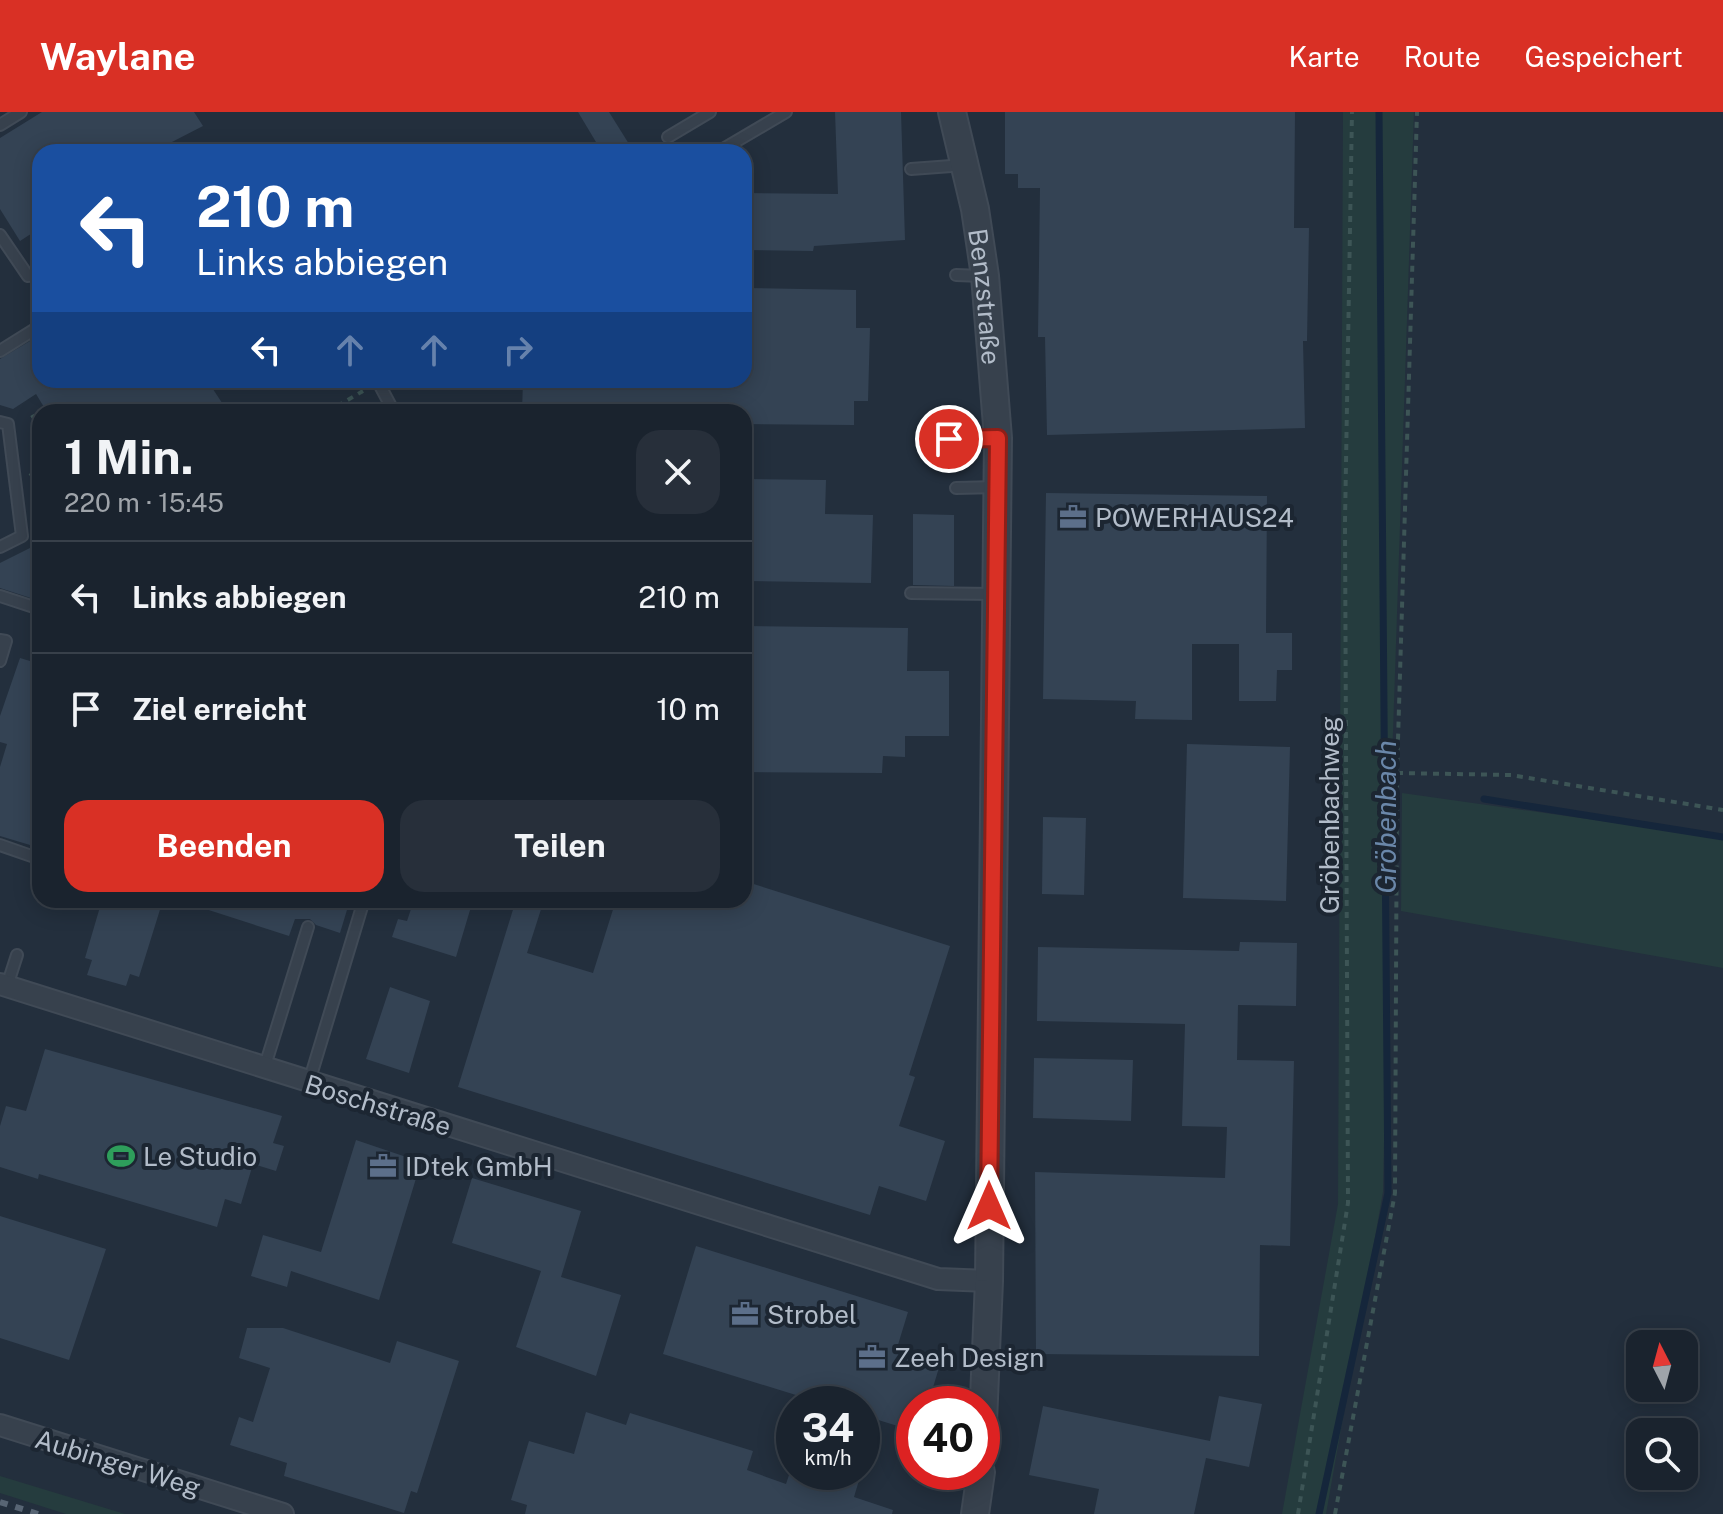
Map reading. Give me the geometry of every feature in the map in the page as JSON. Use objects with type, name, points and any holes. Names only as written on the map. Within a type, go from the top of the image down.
[{"type":"street","name":"Benzstraße","points":[[952,112],[966,165],[985,276],[998,438],[989,1281],[985,1386]]},
{"type":"street","name":"Boschstraße","points":[[4,985],[163,1030],[221,1049],[264,1069],[308,1084],[938,1279],[989,1281]]},
{"type":"street","name":"Aubinger Weg","points":[[0,1425],[283,1514]]},
{"type":"street","points":[[975,1514],[978,1490]]},
{"type":"lane","points":[[0,125],[21,112]]},
{"type":"lane","points":[[668,137],[710,112]]},
{"type":"lane","points":[[732,144],[786,112]]},
{"type":"lane","points":[[911,169],[966,165]]},
{"type":"lane","points":[[0,235],[28,276]]},
{"type":"lane","points":[[956,275],[985,276]]},
{"type":"lane","points":[[0,351],[32,331]]},
{"type":"lane","points":[[0,422],[8,424],[22,536],[0,547]]},
{"type":"lane","points":[[949,439],[998,438]]},
{"type":"lane","points":[[956,488],[998,487]]},
{"type":"lane","points":[[911,593],[996,594]]},
{"type":"lane","points":[[0,596],[32,606]]},
{"type":"lane","points":[[0,640],[6,641],[0,661]]},
{"type":"lane","points":[[0,845],[32,856]]},
{"type":"lane","points":[[308,1084],[362,908]]},
{"type":"lane","points":[[264,1069],[308,927]]},
{"type":"lane","points":[[4,985],[17,955]]},
{"type":"path","name":"Gröbenbachweg","points":[[1298,1514],[1348,1203],[1345,522],[1352,112]]},
{"type":"path","points":[[1335,1514],[1395,1193],[1397,773],[1417,112]]},
{"type":"path","points":[[340,404],[366,388]]},
{"type":"path","points":[[1397,773],[1511,775],[1723,810]]},
{"type":"green space","points":[[1343,112],[1414,112],[1391,791],[1383,1192],[1326,1514],[1282,1514],[1338,1204]]},
{"type":"green space","points":[[1402,793],[1723,838],[1723,968],[1401,911]]},
{"type":"green space","points":[[0,1476],[125,1514],[66,1514],[0,1493]]},
{"type":"building","points":[[42,112],[194,112],[203,126],[171,144],[32,144],[32,233],[20,241],[0,209],[0,138]]},
{"type":"building","points":[[578,112],[609,112],[629,144],[597,144]]},
{"type":"building","points":[[835,112],[901,112],[905,240],[814,246],[813,251],[752,250],[752,193],[838,194]]},
{"type":"building","points":[[1005,112],[1295,112],[1294,228],[1309,228],[1307,341],[1303,341],[1305,428],[1047,435],[1045,337],[1038,337],[1040,188],[1018,188],[1018,174],[1005,174]]},
{"type":"building","points":[[752,288],[856,290],[856,328],[870,328],[868,401],[854,401],[854,425],[752,424],[752,404],[522,404],[523,388],[752,388]]},
{"type":"building","points":[[32,340],[32,388],[212,388],[223,404],[42,404],[36,394],[13,409],[0,405],[0,359]]},
{"type":"building","points":[[752,479],[826,480],[825,514],[873,515],[871,583],[752,581]]},
{"type":"building","points":[[1046,493],[1267,496],[1266,633],[1292,633],[1292,670],[1277,670],[1276,701],[1239,701],[1239,644],[1192,644],[1192,720],[1135,719],[1136,701],[1043,699]]},
{"type":"building","points":[[913,514],[954,515],[954,586],[913,585]]},
{"type":"building","points":[[32,549],[32,598],[0,588],[0,563]]},
{"type":"building","points":[[752,626],[908,628],[907,671],[949,671],[949,736],[905,736],[905,757],[883,756],[882,773],[752,772]]},
{"type":"building","points":[[20,658],[32,662],[32,846],[0,836],[0,767],[7,744],[0,742],[0,716]]},
{"type":"building","points":[[1187,744],[1290,747],[1286,901],[1183,898]]},
{"type":"building","points":[[1043,817],[1086,818],[1084,895],[1042,894]]},
{"type":"building","points":[[752,884],[950,946],[909,1075],[915,1077],[899,1126],[945,1141],[926,1201],[879,1186],[870,1215],[458,1087],[514,908],[541,908],[527,953],[593,973],[613,908],[752,908]]},
{"type":"building","points":[[100,908],[161,908],[139,977],[130,974],[126,986],[87,975],[92,960],[85,958]]},
{"type":"building","points":[[202,908],[348,908],[340,933],[316,925],[310,919],[295,919],[289,936]]},
{"type":"building","points":[[411,908],[471,908],[456,957],[392,937],[398,919],[407,921]]},
{"type":"building","points":[[1240,942],[1297,943],[1296,1006],[1238,1005],[1237,1060],[1294,1061],[1290,1246],[1260,1245],[1259,1356],[1036,1354],[1035,1172],[1225,1178],[1227,1127],[1182,1126],[1185,1024],[1037,1021],[1038,947],[1239,951]]},
{"type":"building","points":[[390,987],[430,1001],[409,1073],[366,1059]]},
{"type":"building","points":[[45,1049],[282,1116],[273,1143],[284,1146],[276,1171],[253,1164],[241,1204],[225,1199],[217,1227],[39,1174],[38,1179],[0,1167],[0,1126],[6,1106],[26,1111]]},
{"type":"building","points":[[1034,1058],[1133,1060],[1131,1121],[1033,1118]]},
{"type":"building","points":[[356,1140],[421,1162],[379,1300],[291,1271],[287,1287],[251,1276],[263,1235],[321,1252]]},
{"type":"building","points":[[472,1178],[581,1211],[561,1277],[621,1295],[596,1376],[516,1347],[541,1271],[452,1243]]},
{"type":"building","points":[[0,1216],[106,1249],[69,1360],[0,1338]]},
{"type":"building","points":[[696,1246],[908,1312],[897,1348],[941,1361],[933,1386],[896,1386],[896,1425],[880,1421],[880,1386],[776,1386],[776,1389],[663,1354]]},
{"type":"building","points":[[247,1328],[283,1328],[390,1363],[397,1341],[459,1361],[417,1493],[411,1491],[404,1513],[284,1476],[287,1463],[230,1445],[239,1417],[253,1422],[270,1368],[239,1358]]},
{"type":"building","points":[[1219,1396],[1262,1404],[1249,1467],[1206,1458],[1194,1514],[1094,1514],[1099,1489],[1029,1475],[1043,1406],[1210,1441]]},
{"type":"building","points":[[586,1412],[626,1425],[630,1413],[753,1451],[747,1470],[776,1480],[776,1490],[856,1490],[854,1497],[893,1510],[892,1514],[525,1514],[527,1505],[511,1500],[529,1441],[574,1454]]},
{"type":"waterway","name":"Gröbenbach","points":[[1319,1514],[1388,1193],[1379,112]]},
{"type":"waterway","points":[[1484,799],[1723,837]]},
{"type":"railway","points":[[0,1502],[38,1514]]},
{"type":"place","name":"POWERHAUS24","points":[[1073,517]]},
{"type":"place","name":"Le Studio","points":[[121,1156]]},
{"type":"place","name":"IDtek GmbH","points":[[383,1166]]},
{"type":"place","name":"Strobel","points":[[745,1314]]},
{"type":"place","name":"Zeeh Design","points":[[872,1357]]},
{"type":"route","points":[[949,439],[998,438],[989,1206]]}]
